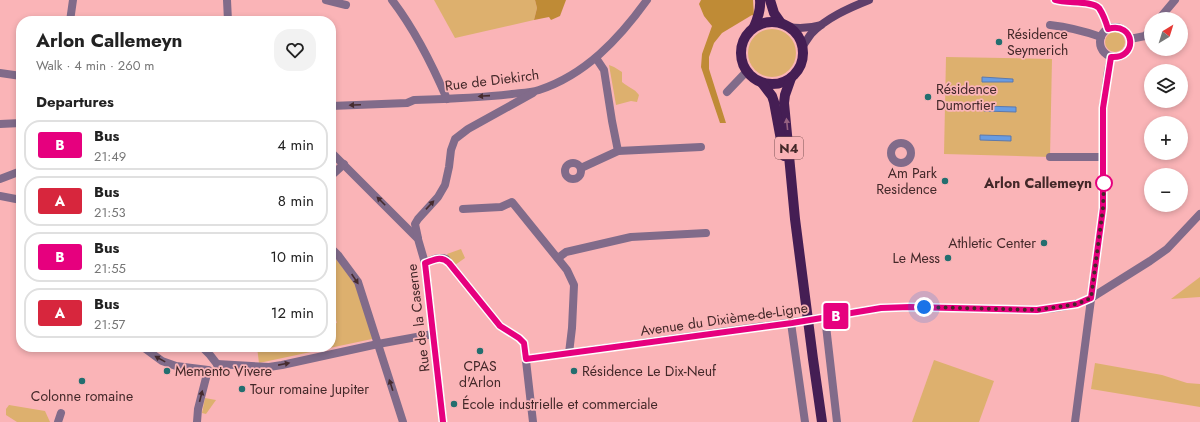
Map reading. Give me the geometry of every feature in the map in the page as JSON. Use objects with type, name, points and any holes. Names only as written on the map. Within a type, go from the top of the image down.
[{"type":"main road","points":[[754,27],[759,15],[760,0]]},
{"type":"main road","points":[[770,0],[774,13],[798,36],[802,47]]},
{"type":"main road","points":[[802,47],[811,34],[823,24],[841,13],[869,0]]},
{"type":"main road","points":[[746,72],[740,52],[742,42],[754,27],[763,23],[772,22],[798,28],[808,28],[823,24]]},
{"type":"main road","name":"N4","points":[[802,47],[803,56],[801,64],[797,72],[791,78],[784,103],[795,219],[822,422]]},
{"type":"main road","name":"N4","points":[[746,72],[762,83],[772,96],[795,219]]},
{"type":"main road","points":[[762,83],[782,83],[791,78]]},
{"type":"street","points":[[71,16],[74,0]]},
{"type":"street","points":[[227,0],[228,16]]},
{"type":"street","points":[[326,0],[346,5]]},
{"type":"street","points":[[392,0],[407,19],[435,72],[447,99]]},
{"type":"street","name":"Rue de Diekirch","points":[[336,106],[407,103],[414,100],[447,99],[537,91],[557,83],[578,71],[607,49],[647,0]]},
{"type":"street","points":[[1055,0],[1093,4],[1100,9],[1108,29]]},
{"type":"street","points":[[1165,12],[1175,0]]},
{"type":"street","points":[[1050,25],[1079,30],[1101,37]]},
{"type":"street","points":[[1114,27],[1119,28],[1128,34],[1130,46],[1128,51],[1123,56],[1117,58],[1111,57],[1103,52],[1101,47],[1101,37],[1103,32],[1108,29],[1114,27]]},
{"type":"street","points":[[1130,40],[1144,36]]},
{"type":"street","points":[[1075,422],[1103,208],[1103,108],[1111,57]]},
{"type":"street","points":[[596,58],[604,70],[618,151]]},
{"type":"street","points":[[727,92],[746,72]]},
{"type":"street","points":[[0,74],[16,76]]},
{"type":"street","points":[[418,239],[416,224],[418,219],[438,197],[445,185],[451,150],[455,139],[468,129],[537,91]]},
{"type":"street","points":[[501,95],[504,108]]},
{"type":"street","points":[[0,124],[16,123]]},
{"type":"street","points":[[581,168],[618,151],[701,147]]},
{"type":"street","name":"Rue de la Caserne","points":[[336,157],[418,239],[425,263],[442,422]]},
{"type":"street","points":[[1050,157],[1103,158]]},
{"type":"street","points":[[336,171],[344,164]]},
{"type":"street","points":[[0,179],[16,173]]},
{"type":"street","points":[[0,196],[16,199]]},
{"type":"street","points":[[463,209],[501,207],[512,202],[567,270],[574,285],[569,353]]},
{"type":"street","name":"Avenue du Dixième-de-Ligne","points":[[526,359],[823,318],[881,308],[910,307],[1037,310],[1077,304],[1091,298],[1167,249],[1200,214]]},
{"type":"street","points":[[558,258],[566,252],[631,238],[706,234]]},
{"type":"street","points":[[336,253],[358,282],[403,422]]},
{"type":"street","points":[[425,263],[439,258],[446,259],[500,326],[524,343],[533,422]]},
{"type":"street","points":[[823,318],[837,422]]},
{"type":"street","points":[[793,322],[805,422]]},
{"type":"street","points":[[150,352],[162,361],[176,366],[208,370],[217,364],[269,367],[432,334]]},
{"type":"street","points":[[208,352],[217,364]]},
{"type":"street","points":[[197,422],[196,419],[198,409],[208,370]]},
{"type":"street","points":[[58,422],[61,413]]},
{"type":"shaded area","points":[[434,0],[535,0],[537,8],[534,20],[455,38]]},
{"type":"shaded area","points":[[535,0],[566,0],[560,16],[551,20],[549,17],[534,20],[537,8]]},
{"type":"shaded area","points":[[701,0],[753,0],[754,16],[752,15],[722,33],[714,43],[709,57],[709,69],[726,123],[720,123],[701,67],[702,54],[712,26],[704,16],[699,4]]},
{"type":"shaded area","points":[[767,29],[777,29],[789,36],[796,48],[796,58],[789,70],[777,77],[767,77],[759,73],[752,66],[748,58],[748,48],[752,40],[759,33]]},
{"type":"shaded area","points":[[1115,32],[1122,35],[1125,42],[1122,49],[1115,52],[1108,49],[1105,42],[1108,35]]},
{"type":"shaded area","points":[[946,57],[1052,59],[1050,157],[944,154]]},
{"type":"shaded area","points":[[609,65],[622,72],[622,82],[639,95],[637,102],[631,101],[616,105]]},
{"type":"shaded area","points":[[461,249],[465,258],[455,265],[447,254]]},
{"type":"shaded area","points":[[336,259],[355,283],[372,334],[372,339],[336,347]]},
{"type":"shaded area","points":[[1200,277],[1200,297],[1171,299]]},
{"type":"shaded area","points":[[258,352],[311,352],[259,363]]},
{"type":"shaded area","points":[[934,360],[994,381],[979,422],[912,422]]},
{"type":"shaded area","points":[[1095,363],[1162,375],[1187,383],[1200,384],[1200,407],[1091,389]]},
{"type":"shaded area","points":[[205,398],[216,400],[206,414],[202,413]]},
{"type":"shaded area","points":[[9,405],[45,411],[50,422],[17,422],[6,415],[6,409]]},
{"type":"water","points":[[982,77],[1013,79],[1013,82],[982,82]]},
{"type":"water","points":[[984,106],[1016,107],[1016,112],[984,111]]},
{"type":"water","points":[[980,135],[1011,136],[1011,141],[980,140]]},
{"type":"bus line","name":"B","points":[[443,422],[425,263],[439,258],[446,259],[500,326],[524,343],[526,359],[792,323],[881,308],[993,308],[1037,310],[1077,304],[1091,298],[1103,208],[1103,108],[1108,71],[1111,57],[1117,58],[1123,56],[1128,51],[1130,40],[1128,34],[1124,30],[1114,27],[1108,29],[1100,9],[1093,4],[1055,0]]},
{"type":"place","name":"Résidence Seymerich","points":[[999,42]]},
{"type":"place","name":"Résidence Dumortier","points":[[928,97]]},
{"type":"place","name":"Am Park Residence","points":[[945,181]]},
{"type":"place","name":"Arlon Callemeyn","points":[[1104,183]]},
{"type":"place","name":"Athletic Center","points":[[1044,243]]},
{"type":"place","name":"Le Mess","points":[[948,258]]},
{"type":"place","name":"CPAS d'Arlon","points":[[480,351]]},
{"type":"place","name":"Memento Vivere","points":[[167,371]]},
{"type":"place","name":"Résidence Le Dix-Neuf","points":[[574,371]]},
{"type":"place","name":"Colonne romaine","points":[[82,381]]},
{"type":"place","name":"Tour romaine Jupiter","points":[[242,389]]},
{"type":"place","name":"École industrielle et commerciale","points":[[454,404]]},
{"type":"route","points":[[924,307],[1037,310],[1077,304],[1091,298],[1103,208],[1104,183]]}]
